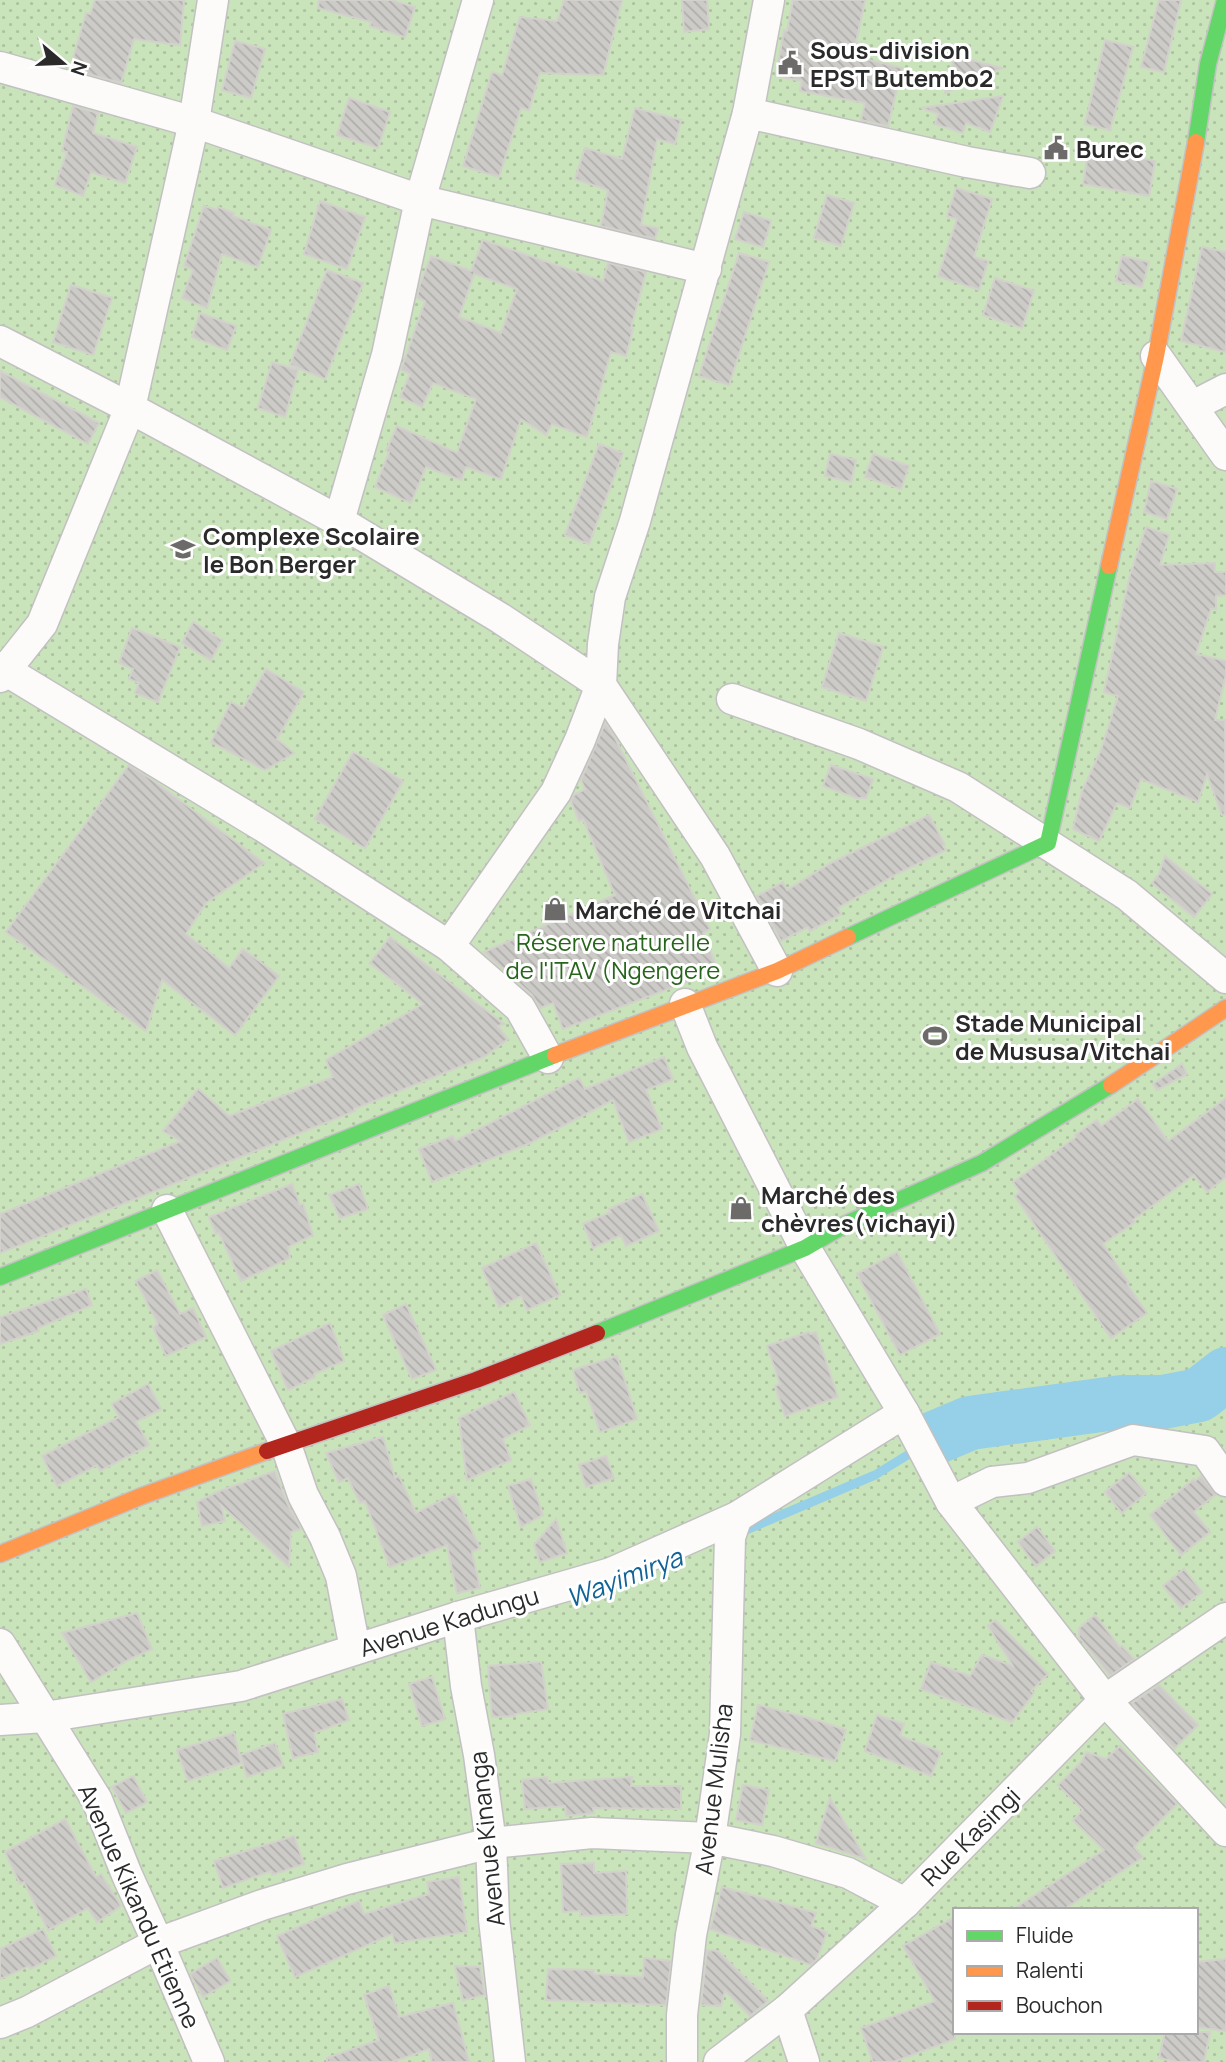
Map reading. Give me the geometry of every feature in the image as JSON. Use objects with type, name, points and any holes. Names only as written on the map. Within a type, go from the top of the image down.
[{"type":"street","points":[[213,0],[194,122],[131,408],[42,624],[2,672],[264,827],[449,946],[520,1008],[548,1058]]},
{"type":"street","points":[[339,521],[387,355],[420,200],[478,0]]},
{"type":"street","points":[[449,946],[556,792],[601,685],[610,597],[635,521],[748,114],[769,0]]},
{"type":"street","points":[[1048,843],[1156,356],[1193,163],[1217,66],[1225,0]]},
{"type":"street","points":[[0,66],[194,122],[420,200],[706,269]]},
{"type":"street","points":[[748,114],[967,162],[1030,173]]},
{"type":"street","points":[[0,341],[131,408],[339,521],[500,618],[601,685],[715,856],[777,971]]},
{"type":"street","points":[[1156,356],[1226,455]]},
{"type":"street","points":[[1193,406],[1226,389]]},
{"type":"street","points":[[732,699],[859,744],[958,787],[1127,895],[1226,978]]},
{"type":"street","points":[[0,1277],[685,1004],[777,971],[1048,843]]},
{"type":"street","points":[[685,1004],[702,1047],[805,1248],[909,1423],[951,1502],[1105,1700],[1226,1831]]},
{"type":"street","points":[[0,1554],[142,1496],[476,1380],[657,1310],[805,1248],[846,1224],[982,1163],[1139,1069],[1226,1008]]},
{"type":"street","points":[[167,1210],[286,1445],[303,1495],[326,1537],[341,1576],[355,1649]]},
{"type":"street","name":"Avenue Kadungu","points":[[0,1720],[44,1717],[241,1686],[458,1617],[611,1573],[737,1517],[909,1423]]},
{"type":"street","points":[[951,1502],[992,1482],[1028,1478],[1133,1440],[1205,1451],[1226,1481]]},
{"type":"street","name":"Avenue Mulisha","points":[[682,2062],[682,2015],[691,1935],[710,1838],[725,1734],[730,1537],[737,1517]]},
{"type":"street","name":"Avenue Kinanga","points":[[458,1617],[491,1843],[494,1919],[510,2062]]},
{"type":"street","name":"Rue Kasingi","points":[[719,2062],[787,2010],[905,1903],[1105,1700],[1226,1618]]},
{"type":"street","name":"Avenue Kikandu Etienne","points":[[0,1644],[97,1800],[209,2062]]},
{"type":"street","points":[[0,2023],[27,2012],[158,1943],[262,1905],[347,1879],[491,1843],[592,1832],[710,1838],[773,1851],[848,1873],[905,1903]]},
{"type":"street","points":[[787,2010],[804,2062]]},
{"type":"green space","name":"Réserve naturelle de l'ITAV (Ngengere","points":[[0,0],[1226,0],[1226,2062],[0,2062]]},
{"type":"building","points":[[95,0],[184,0],[180,45],[134,39],[121,83],[70,69],[86,13],[90,14]]},
{"type":"building","points":[[319,0],[391,0],[415,7],[405,37],[370,26],[371,22],[318,8]]},
{"type":"building","points":[[564,0],[622,0],[603,75],[540,73],[529,110],[521,108],[499,177],[463,166],[492,72],[502,75],[520,17],[557,21]]},
{"type":"building","points":[[682,0],[707,0],[709,29],[684,32]]},
{"type":"building","points":[[793,0],[865,0],[856,43],[864,44],[861,58],[902,68],[888,126],[861,120],[865,103],[800,91],[802,81],[776,76],[784,30],[787,31]]},
{"type":"building","points":[[1159,0],[1181,0],[1164,72],[1141,67]]},
{"type":"building","points":[[1105,40],[1133,47],[1110,130],[1085,124]]},
{"type":"building","points":[[235,41],[265,49],[251,98],[222,90]]},
{"type":"building","points":[[955,56],[1002,68],[945,93]]},
{"type":"building","points":[[1003,96],[990,132],[966,123],[963,133],[935,124],[938,114],[922,108]]},
{"type":"building","points":[[349,98],[390,112],[378,148],[337,135]]},
{"type":"building","points":[[73,106],[98,113],[93,133],[137,147],[125,183],[91,172],[83,196],[55,185],[67,152],[62,151]]},
{"type":"building","points":[[635,108],[681,120],[675,144],[657,139],[641,225],[658,228],[655,239],[601,226],[608,190],[575,179],[585,148],[622,159]]},
{"type":"building","points":[[1089,149],[1155,161],[1149,196],[1083,184]]},
{"type":"building","points":[[956,188],[992,199],[974,257],[988,261],[979,290],[938,276],[957,219],[947,216]]},
{"type":"building","points":[[827,195],[854,203],[841,246],[814,238]]},
{"type":"building","points":[[320,201],[365,217],[347,269],[304,254]]},
{"type":"building","points":[[204,206],[217,210],[218,207],[234,213],[233,216],[271,230],[258,267],[222,254],[207,308],[182,298],[193,270],[184,266]]},
{"type":"building","points":[[744,212],[771,221],[763,247],[735,239]]},
{"type":"building","points":[[483,240],[603,281],[608,263],[646,272],[626,356],[611,352],[587,437],[552,424],[546,435],[521,419],[501,479],[466,467],[461,480],[426,467],[411,503],[375,487],[397,426],[457,453],[476,399],[433,383],[422,407],[400,397],[410,374],[401,370],[425,301],[417,298],[419,287],[431,256],[471,271]],"holes":[[[474,274],[517,289],[501,333],[459,317]]]},
{"type":"building","points":[[1202,247],[1226,252],[1226,352],[1181,341]]},
{"type":"building","points":[[739,253],[769,262],[729,385],[699,376]]},
{"type":"building","points":[[1122,256],[1149,262],[1142,287],[1116,281]]},
{"type":"building","points":[[327,270],[363,283],[325,379],[290,365]]},
{"type":"building","points":[[995,278],[1034,291],[1022,328],[983,315]]},
{"type":"building","points":[[71,285],[112,298],[93,355],[53,342]]},
{"type":"building","points":[[200,313],[236,326],[227,350],[192,337]]},
{"type":"building","points":[[272,362],[298,370],[285,417],[258,408]]},
{"type":"building","points":[[0,371],[99,423],[88,444],[0,397]]},
{"type":"building","points":[[599,444],[623,453],[589,544],[565,535]]},
{"type":"building","points":[[830,454],[856,460],[851,482],[825,476]]},
{"type":"building","points":[[873,454],[909,466],[901,489],[865,477]]},
{"type":"building","points":[[1151,481],[1177,489],[1167,519],[1144,512]]},
{"type":"building","points":[[1146,527],[1169,535],[1160,565],[1215,563],[1215,572],[1226,572],[1226,595],[1216,596],[1216,609],[1211,609],[1196,654],[1226,661],[1226,675],[1215,720],[1225,720],[1225,814],[1222,815],[1207,774],[1198,802],[1141,779],[1130,808],[1117,803],[1099,841],[1073,829],[1082,791],[1101,750],[1118,696],[1104,692],[1130,575]]},
{"type":"building","points":[[193,622],[222,640],[211,660],[182,643]]},
{"type":"building","points":[[132,628],[180,647],[158,702],[135,693],[139,683],[129,679],[133,669],[119,663]]},
{"type":"building","points":[[839,633],[883,647],[866,701],[822,687]]},
{"type":"building","points":[[266,669],[304,692],[277,739],[294,753],[265,770],[211,742],[231,702],[243,708]]},
{"type":"building","points":[[605,723],[614,736],[710,929],[703,933],[718,970],[563,1029],[553,1003],[540,1008],[532,995],[484,952],[615,895],[583,819],[579,821],[571,801],[574,795],[585,789],[581,780]]},
{"type":"building","points":[[353,752],[403,781],[365,848],[315,819]]},
{"type":"building","points":[[129,765],[264,863],[206,903],[186,934],[229,968],[243,949],[279,976],[235,1035],[162,980],[146,1031],[6,932]]},
{"type":"building","points":[[831,765],[873,779],[866,798],[856,798],[823,786]]},
{"type":"building","points":[[929,815],[946,850],[838,908],[841,914],[810,931],[808,927],[781,941],[757,896],[783,882],[787,890],[831,863]]},
{"type":"building","points":[[1165,856],[1212,894],[1194,917],[1152,883],[1159,874]]},
{"type":"building","points":[[390,937],[504,1024],[498,1026],[508,1039],[484,1057],[0,1253],[0,1214],[181,1141],[163,1131],[198,1089],[229,1116],[333,1077],[326,1060],[423,1004],[370,963]]},
{"type":"building","points":[[664,1057],[673,1079],[646,1090],[662,1129],[629,1142],[613,1100],[528,1144],[432,1182],[419,1149],[453,1136],[455,1141],[579,1078],[585,1089]]},
{"type":"building","points":[[1182,1064],[1187,1074],[1157,1090],[1153,1084]]},
{"type":"building","points":[[1226,1098],[1226,1177],[1207,1192],[1194,1175],[1103,1244],[1147,1313],[1111,1338],[1015,1196],[1020,1192],[1013,1182],[1097,1120],[1101,1126],[1138,1099],[1168,1141]]},
{"type":"building","points":[[292,1184],[300,1205],[303,1204],[313,1235],[288,1247],[290,1258],[241,1281],[209,1217]]},
{"type":"building","points":[[359,1184],[368,1209],[340,1218],[329,1195]]},
{"type":"building","points":[[642,1194],[659,1231],[626,1246],[621,1235],[593,1248],[583,1224]]},
{"type":"building","points":[[536,1243],[560,1295],[527,1310],[521,1296],[499,1307],[482,1268]]},
{"type":"building","points":[[897,1252],[940,1334],[900,1355],[857,1274]]},
{"type":"building","points":[[157,1270],[180,1314],[193,1308],[206,1337],[166,1356],[153,1327],[158,1324],[136,1281]]},
{"type":"building","points":[[86,1289],[92,1305],[38,1328],[39,1331],[0,1344],[0,1317]]},
{"type":"building","points":[[406,1304],[436,1370],[412,1379],[383,1315]]},
{"type":"building","points":[[330,1323],[344,1361],[314,1374],[315,1377],[288,1390],[271,1351]]},
{"type":"building","points":[[816,1332],[838,1397],[785,1416],[775,1386],[780,1384],[767,1346]]},
{"type":"building","points":[[617,1356],[637,1419],[600,1432],[586,1391],[580,1393],[573,1370]]},
{"type":"building","points":[[148,1384],[161,1409],[136,1422],[149,1445],[100,1471],[97,1465],[57,1486],[42,1456],[119,1417],[112,1404]]},
{"type":"building","points":[[514,1392],[530,1425],[503,1439],[511,1460],[467,1480],[459,1418]]},
{"type":"building","points":[[383,1437],[395,1478],[399,1476],[416,1513],[454,1494],[480,1548],[472,1552],[480,1588],[457,1593],[447,1545],[390,1567],[365,1501],[360,1503],[348,1478],[339,1482],[326,1453]]},
{"type":"building","points":[[606,1456],[614,1478],[586,1487],[579,1465]]},
{"type":"building","points":[[275,1471],[287,1503],[301,1529],[291,1532],[289,1567],[221,1505],[225,1521],[202,1526],[197,1502]]},
{"type":"building","points":[[1129,1473],[1146,1493],[1122,1513],[1105,1492]]},
{"type":"building","points":[[1201,1476],[1216,1494],[1194,1512],[1210,1532],[1181,1555],[1150,1515]]},
{"type":"building","points":[[531,1479],[543,1515],[521,1527],[508,1486]]},
{"type":"building","points":[[556,1519],[567,1553],[540,1562],[534,1545]]},
{"type":"building","points":[[1037,1527],[1055,1551],[1036,1566],[1018,1542]]},
{"type":"building","points":[[1184,1569],[1202,1592],[1181,1608],[1163,1586]]},
{"type":"building","points":[[137,1613],[152,1649],[91,1682],[62,1633]]},
{"type":"building","points":[[1095,1615],[1120,1647],[1134,1659],[1110,1676],[1079,1637],[1079,1628]]},
{"type":"building","points":[[995,1620],[1048,1674],[1031,1691],[1034,1693],[1012,1722],[921,1689],[931,1662],[970,1676],[982,1655],[1013,1666],[988,1626]]},
{"type":"building","points":[[541,1662],[548,1709],[515,1716],[492,1717],[488,1666]]},
{"type":"building","points":[[432,1677],[445,1719],[422,1726],[409,1684]]},
{"type":"building","points":[[1159,1685],[1198,1725],[1174,1749],[1132,1703]]},
{"type":"building","points":[[342,1699],[349,1720],[314,1733],[318,1752],[293,1758],[283,1714]]},
{"type":"building","points":[[758,1705],[846,1730],[835,1761],[750,1740]]},
{"type":"building","points":[[877,1715],[904,1724],[900,1736],[941,1752],[931,1776],[865,1751]]},
{"type":"building","points":[[234,1733],[241,1763],[188,1781],[177,1750]]},
{"type":"building","points":[[275,1743],[283,1765],[247,1777],[240,1755]]},
{"type":"building","points":[[1120,1746],[1177,1804],[1134,1847],[1143,1857],[1066,1908],[1015,1908],[1104,1850],[1073,1820],[1083,1810],[1058,1785],[1082,1761],[1086,1752],[1106,1759]]},
{"type":"building","points":[[133,1776],[147,1802],[126,1813],[112,1787]]},
{"type":"building","points":[[547,1777],[548,1783],[632,1777],[631,1786],[681,1786],[681,1809],[593,1808],[594,1813],[566,1816],[565,1806],[525,1809],[522,1780]]},
{"type":"building","points":[[743,1785],[769,1790],[762,1825],[736,1820]]},
{"type":"building","points":[[830,1798],[866,1859],[816,1843]]},
{"type":"building","points":[[65,1819],[96,1877],[101,1874],[121,1906],[97,1922],[88,1908],[48,1930],[24,1882],[20,1884],[5,1852]]},
{"type":"building","points":[[294,1836],[304,1864],[272,1875],[271,1871],[223,1888],[214,1861]]},
{"type":"building","points":[[594,1863],[594,1873],[626,1871],[627,1914],[580,1916],[580,1911],[563,1912],[561,1864]]},
{"type":"building","points":[[459,1877],[467,1932],[395,1943],[392,1934],[295,1977],[277,1936],[359,1901],[364,1914],[429,1894],[427,1882]]},
{"type":"building","points":[[722,1887],[816,1913],[811,1926],[827,1932],[817,1959],[811,1965],[710,1929]]},
{"type":"building","points":[[953,1918],[955,2039],[893,2062],[873,2062],[861,2028],[935,2001],[903,1946]]},
{"type":"building","points":[[43,1929],[56,1956],[30,1969],[29,1966],[0,1979],[0,1949]]},
{"type":"building","points":[[707,1950],[718,1951],[768,2001],[750,2016],[725,1991],[721,2006],[701,2005]]},
{"type":"building","points":[[217,1958],[230,1981],[203,1997],[190,1974]]},
{"type":"building","points":[[644,1958],[671,1961],[666,2005],[546,2000],[548,1969],[594,1970],[594,1974],[643,1977]]},
{"type":"building","points":[[1226,1959],[1226,2031],[1198,2027],[1198,1962]]},
{"type":"building","points":[[455,1966],[480,1967],[485,1995],[463,2000]]},
{"type":"building","points":[[389,1986],[399,2017],[453,2003],[469,2062],[432,2062],[429,2049],[392,2062],[327,2062],[327,2058],[379,2040],[364,1995]]},
{"type":"building","points":[[1210,2032],[1204,2062],[1178,2062],[1159,2058],[1165,2034]]},
{"type":"waterway","name":"Wayimirya","points":[[932,1439],[970,1423],[1122,1402],[1163,1402],[1199,1395],[1226,1374]]},
{"type":"waterway","name":"Wayimirya","points":[[739,1533],[875,1475],[919,1448]]},
{"type":"traffic: fast","points":[[1196,142],[1208,64],[1225,0]]},
{"type":"traffic: fast","points":[[848,937],[1048,843],[1109,566]]},
{"type":"traffic: fast","points":[[0,1277],[555,1055]]},
{"type":"traffic: fast","points":[[597,1333],[805,1248],[846,1224],[982,1163],[1111,1085]]},
{"type":"traffic: slow","points":[[1109,566],[1156,356],[1196,142]]},
{"type":"traffic: slow","points":[[555,1055],[777,971],[848,937]]},
{"type":"traffic: slow","points":[[1111,1085],[1226,1008]]},
{"type":"traffic: slow","points":[[0,1554],[142,1496],[267,1451]]},
{"type":"traffic: jam","points":[[267,1451],[476,1380],[597,1333]]},
{"type":"place","name":"Sous-division EPST Butembo2","points":[[790,63]]},
{"type":"place","name":"Burec","points":[[1056,148]]},
{"type":"place","name":"Complexe Scolaire le Bon Berger","points":[[183,549]]},
{"type":"place","name":"Marché de Vitchai","points":[[555,909]]},
{"type":"place","name":"Stade Municipal de Mususa/Vitchai","points":[[935,1036]]},
{"type":"place","name":"Marché des chèvres(vichayi)","points":[[741,1208]]}]
